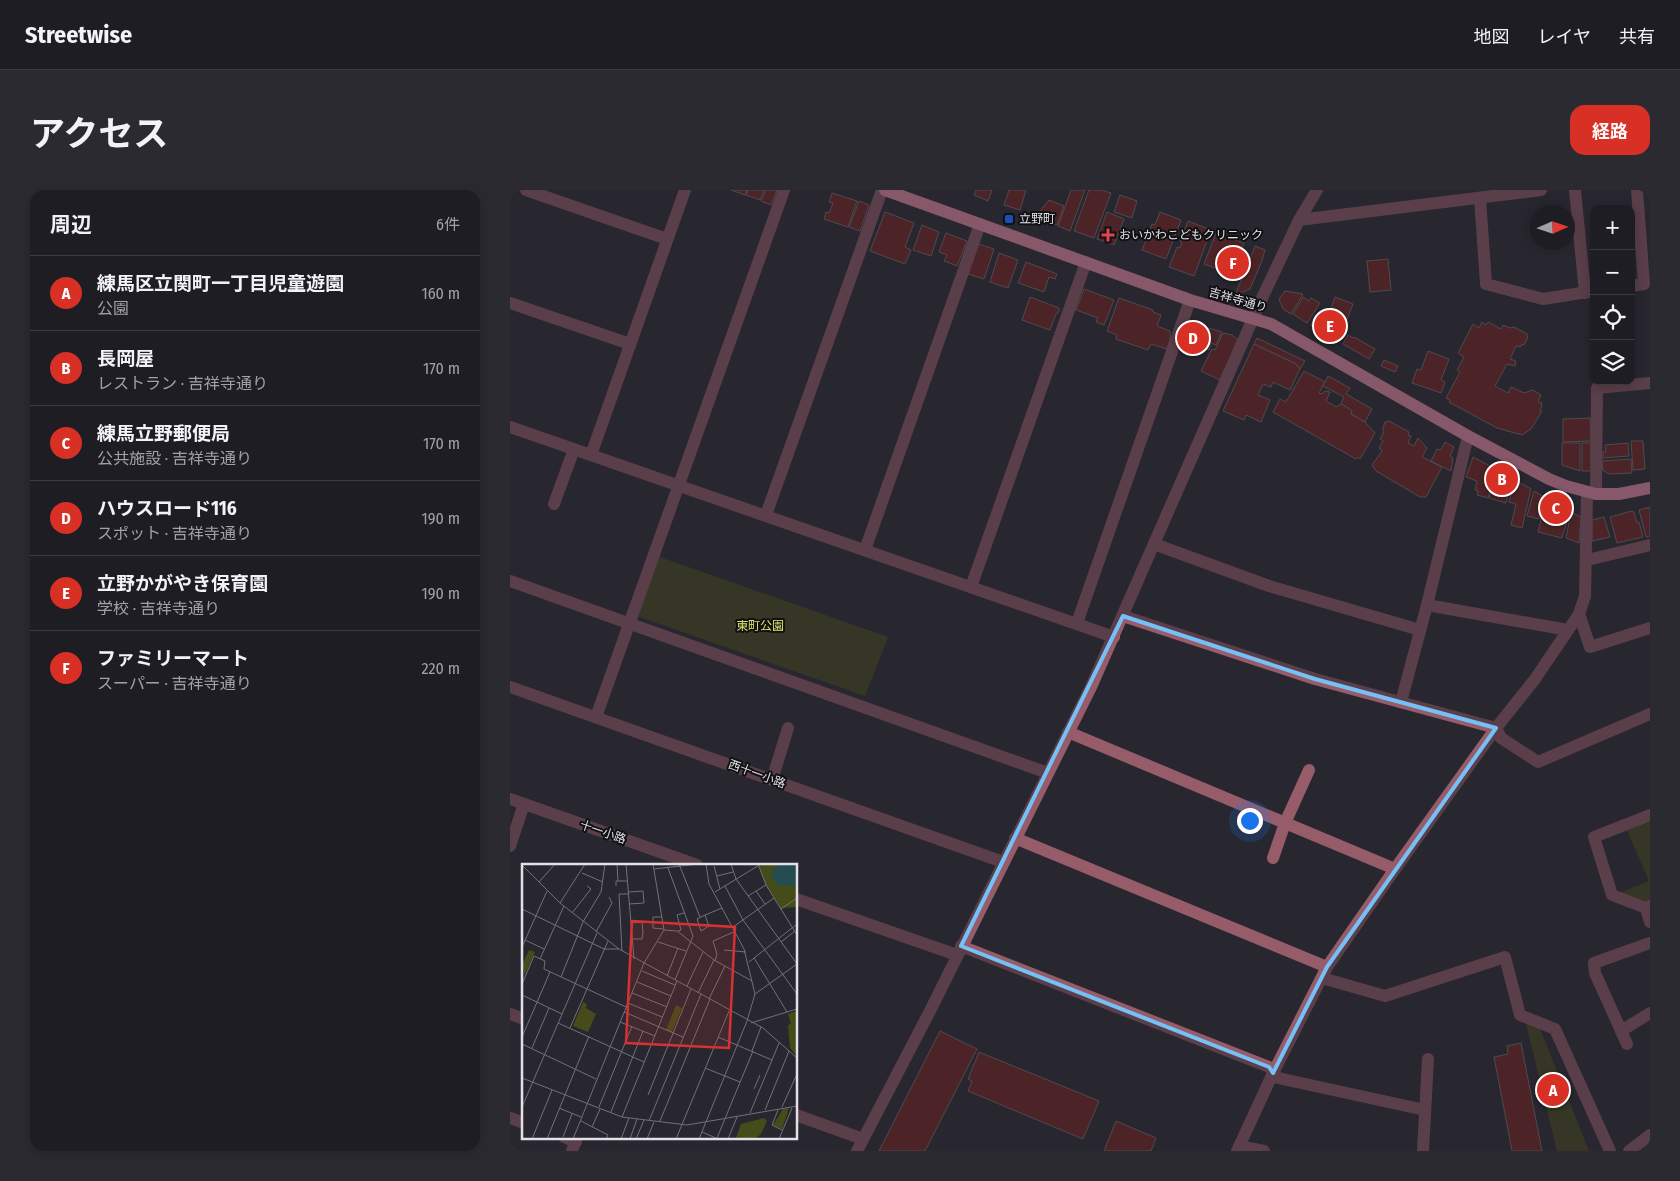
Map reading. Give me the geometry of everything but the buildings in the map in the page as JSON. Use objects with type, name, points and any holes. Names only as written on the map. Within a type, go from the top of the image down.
[{"type":"main road","name":"吉祥寺通り","points":[[884,190],[1190,300],[1271,324],[1468,436],[1549,479],[1592,494],[1619,494],[1650,488]]},
{"type":"street","points":[[526,190],[667,239]]},
{"type":"street","points":[[591,455],[685,190]]},
{"type":"street","points":[[596,717],[784,190]]},
{"type":"street","points":[[766,515],[884,190]]},
{"type":"street","points":[[856,1151],[931,1009],[1114,637],[1262,298],[1299,220],[1316,190]]},
{"type":"street","points":[[1299,220],[1541,190]]},
{"type":"street","points":[[1480,198],[1486,284],[1543,299],[1590,292],[1575,190]]},
{"type":"street","points":[[1635,285],[1644,284],[1636,190]]},
{"type":"street","points":[[865,550],[980,224]]},
{"type":"street","points":[[971,587],[1086,262]]},
{"type":"street","points":[[1077,623],[1190,300]]},
{"type":"street","points":[[510,303],[630,344]]},
{"type":"street","points":[[1264,1151],[1238,1148],[1273,1073],[1325,972],[1395,869],[1496,728],[1535,679],[1579,614],[1585,596],[1587,560],[1586,513],[1592,494],[1597,388],[1650,383]]},
{"type":"street","points":[[510,427],[679,484],[1114,637]]},
{"type":"street","points":[[1400,702],[1428,605],[1468,436]]},
{"type":"street","points":[[554,504],[574,449]]},
{"type":"street","points":[[1154,544],[1269,586],[1420,630]]},
{"type":"street","points":[[1587,560],[1650,545]]},
{"type":"street","points":[[510,581],[1048,773]]},
{"type":"street","points":[[1428,605],[1568,630]]},
{"type":"street","points":[[1579,614],[1590,647],[1650,628]]},
{"type":"street","points":[[1123,616],[1315,678],[1496,728],[1501,738],[1538,762],[1650,714]]},
{"type":"street","name":"西十一小路","points":[[510,687],[1003,862]]},
{"type":"street","points":[[772,780],[788,728]]},
{"type":"street","points":[[1068,732],[1395,869]]},
{"type":"street","points":[[1273,858],[1285,823],[1308,770]]},
{"type":"street","name":"十一小路","points":[[510,799],[693,864]]},
{"type":"street","points":[[510,846],[524,804]]},
{"type":"street","points":[[1650,815],[1594,837],[1612,896],[1648,907],[1650,922]]},
{"type":"street","points":[[1015,838],[1385,996],[1505,957],[1520,1015],[1555,1029],[1610,1151]]},
{"type":"street","points":[[798,901],[959,951],[1269,1067],[1278,1078],[1425,1110]]},
{"type":"street","points":[[1627,1044],[1596,973],[1594,963],[1650,943]]},
{"type":"street","points":[[1621,1031],[1650,1013]]},
{"type":"street","points":[[510,1014],[522,1018]]},
{"type":"street","points":[[1423,1151],[1428,1059]]},
{"type":"street","points":[[798,1116],[863,1139]]},
{"type":"street","points":[[510,1118],[522,1122]]},
{"type":"street","points":[[1629,1151],[1649,1136]]},
{"type":"highlighted area","points":[[1123,616],[1315,679],[1496,728],[1327,967],[1273,1073],[1269,1067],[961,946]]},
{"type":"green space","name":"東町公園","points":[[654,555],[888,637],[865,696],[631,614]]},
{"type":"green space","points":[[1650,822],[1650,901],[1647,902],[1619,893],[1649,881],[1627,830]]},
{"type":"green space","points":[[1525,1020],[1540,1029],[1589,1151],[1557,1151]]},
{"type":"place","name":"立野町","points":[[1009,219]]},
{"type":"place","name":"おいかわこどもクリニック","points":[[1108,235]]},
{"type":"place","name":"ファミリーマート","points":[[1233,263]]},
{"type":"place","name":"立野かがやき保育園","points":[[1330,326]]},
{"type":"place","name":"ハウスロード116","points":[[1193,338]]},
{"type":"place","name":"長岡屋","points":[[1502,479]]},
{"type":"place","name":"練馬立野郵便局","points":[[1556,508]]},
{"type":"place","name":"練馬区立関町一丁目児童遊園","points":[[1553,1090]]}]
